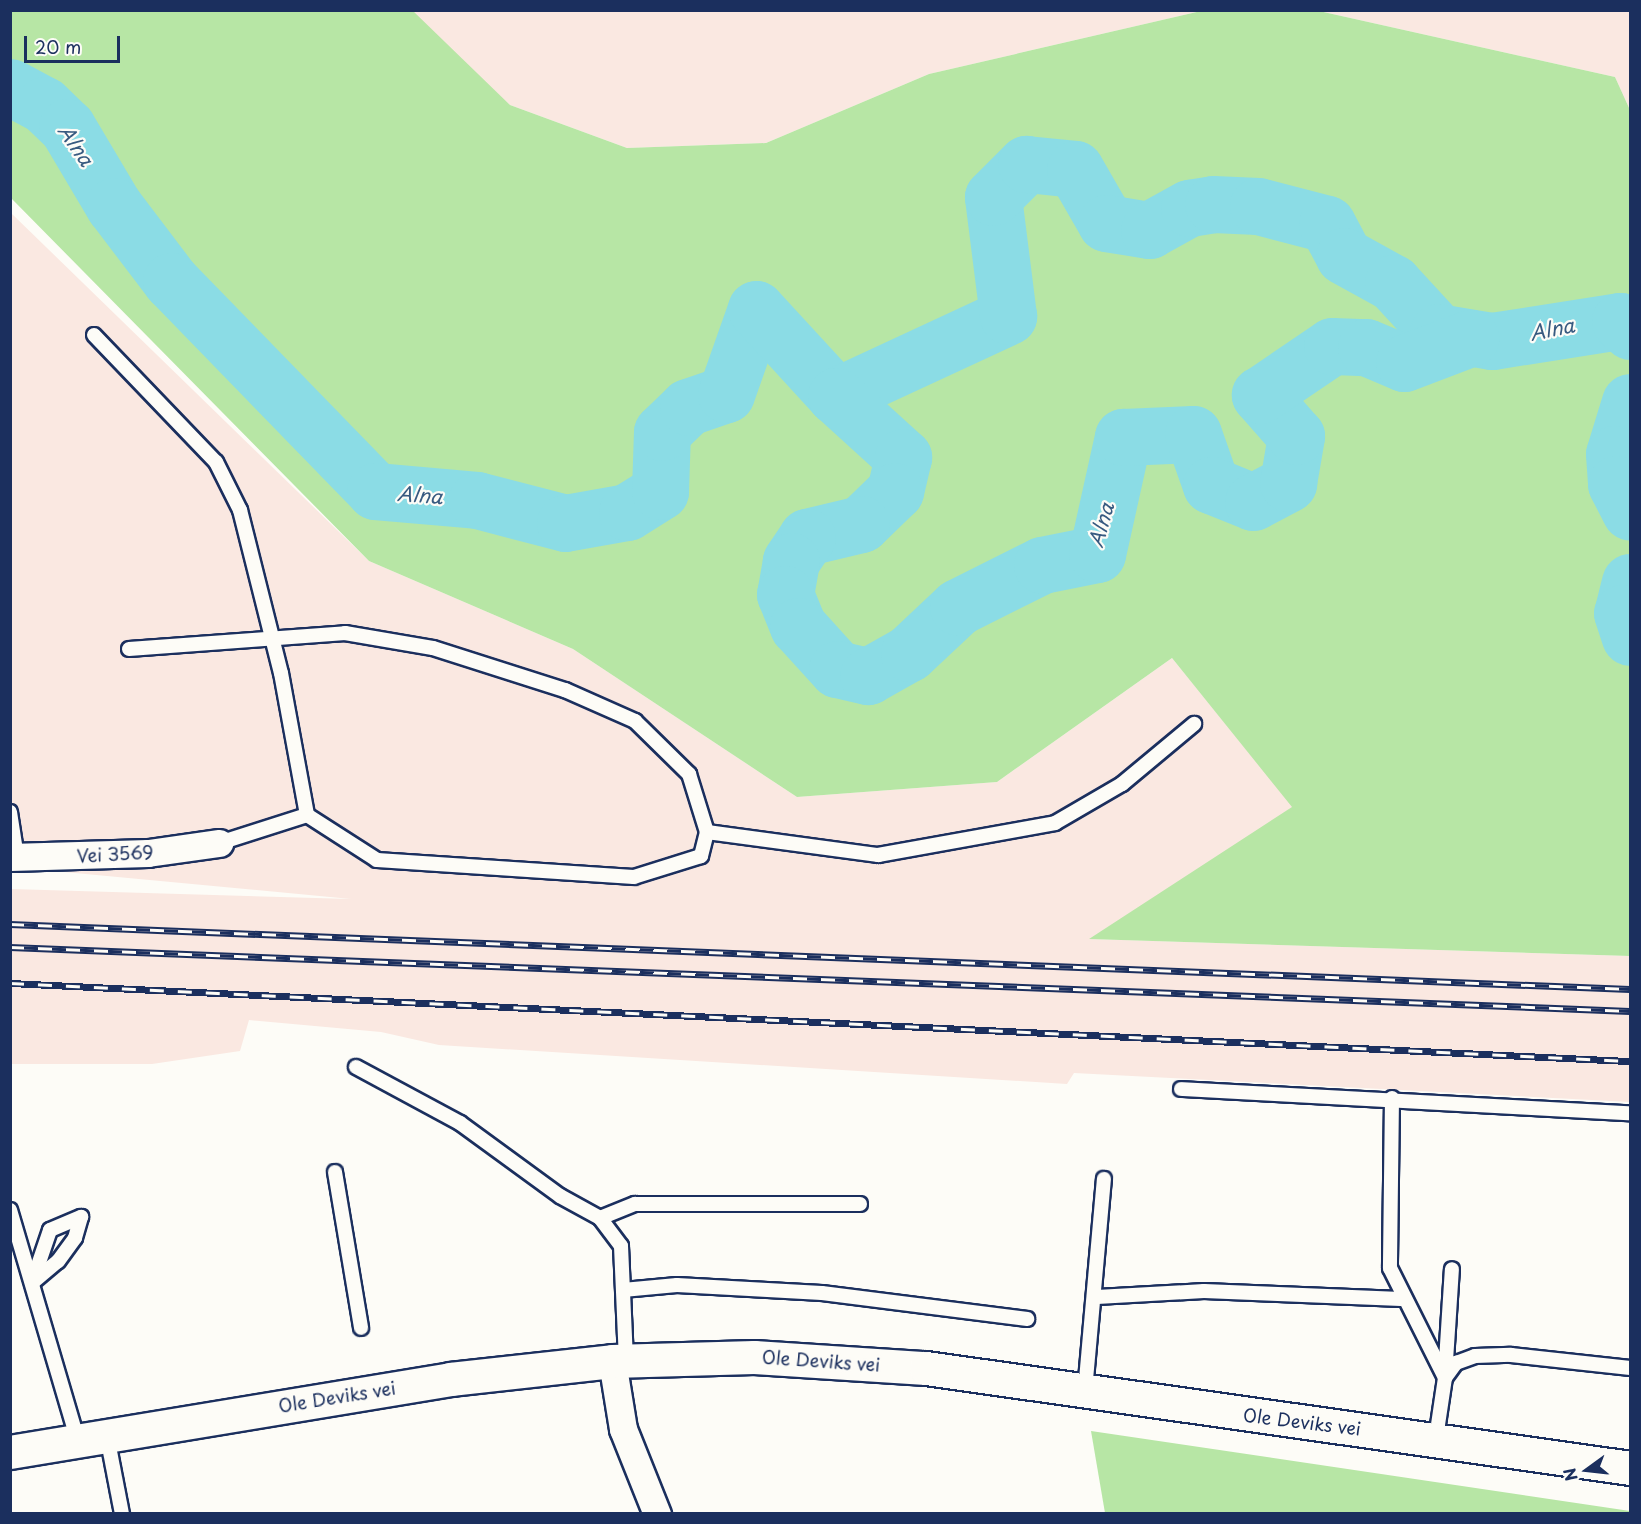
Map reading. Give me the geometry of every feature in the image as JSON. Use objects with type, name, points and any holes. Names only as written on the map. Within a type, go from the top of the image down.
[{"type":"street","name":"Vei 3569","points":[[14,857],[148,853],[219,843]]},
{"type":"street","name":"Ole Deviks vei","points":[[10,1452],[450,1379],[619,1361],[754,1357],[865,1363],[1436,1438],[1630,1468]]},
{"type":"street","points":[[619,1361],[623,1429],[657,1514]]},
{"type":"lane","points":[[94,335],[216,462],[240,510],[272,639],[307,815],[377,860],[560,875],[634,876],[701,856],[707,832],[689,774],[635,721],[565,690],[433,648],[345,633],[272,639],[129,649]]},
{"type":"lane","points":[[707,832],[878,855],[1055,823],[1122,784],[1194,724]]},
{"type":"lane","points":[[10,812],[14,857]]},
{"type":"lane","points":[[219,843],[307,815]]},
{"type":"lane","points":[[356,1067],[460,1123],[560,1196],[600,1218],[621,1246],[623,1290],[619,1361]]},
{"type":"lane","points":[[1181,1089],[1392,1098],[1630,1113]]},
{"type":"lane","points":[[1392,1098],[1390,1268],[1401,1299],[1445,1378]]},
{"type":"lane","points":[[335,1172],[361,1328]]},
{"type":"lane","points":[[1085,1391],[1096,1298],[1104,1179]]},
{"type":"lane","points":[[600,1218],[634,1204],[860,1204]]},
{"type":"lane","points":[[10,1210],[32,1283],[122,1514]]},
{"type":"lane","points":[[81,1217],[75,1238],[58,1262],[32,1283],[50,1230],[81,1217]]},
{"type":"lane","points":[[1436,1438],[1445,1378],[1452,1269]]},
{"type":"lane","points":[[623,1290],[677,1285],[822,1293],[1027,1319]]},
{"type":"lane","points":[[1096,1298],[1204,1291],[1401,1299]]},
{"type":"lane","points":[[1445,1378],[1456,1363],[1488,1354],[1630,1368]]},
{"type":"shaded area","points":[[404,11],[1201,11],[929,74],[766,143],[627,148],[510,105]]},
{"type":"shaded area","points":[[1319,11],[1630,11],[1630,110],[1615,77]]},
{"type":"shaded area","points":[[10,212],[369,561],[573,649],[797,797],[997,782],[1172,658],[1293,807],[1090,939],[1630,956],[1630,1102],[1074,1073],[1067,1084],[439,1045],[381,1032],[249,1020],[240,1051],[152,1064],[11,1064],[11,889],[351,899],[11,867]]},
{"type":"green space","points":[[10,11],[413,11],[510,105],[627,148],[766,143],[929,74],[1201,11],[1319,11],[1615,77],[1630,110],[1630,956],[1089,939],[1292,807],[1172,658],[997,782],[797,797],[573,649],[369,561],[11,198]]},
{"type":"green space","points":[[1091,1431],[1630,1511],[1630,1513],[1105,1513]]},
{"type":"waterway","name":"Alna","points":[[10,87],[44,105],[67,127],[114,206],[171,281],[375,491],[477,500],[565,523],[627,512],[660,491],[662,432],[688,407],[726,394],[756,309],[836,396],[1008,316],[993,197],[1026,164],[1075,169],[1106,223],[1149,230],[1189,208],[1213,204],[1258,206],[1327,224],[1344,256],[1393,283],[1438,332],[1492,341],[1620,321],[1630,331]]},
{"type":"waterway","name":"Alna","points":[[836,396],[903,457],[895,491],[861,524],[807,537],[791,561],[785,594],[798,626],[837,669],[868,676],[909,653],[958,607],[1042,565],[1097,554],[1123,437],[1193,434],[1211,485],[1253,502],[1288,483],[1296,436],[1260,395],[1332,346],[1366,347],[1404,363],[1470,338]]},
{"type":"waterway","name":"Alna","points":[[1630,402],[1614,454],[1616,484],[1630,512]]},
{"type":"waterway","name":"Alna","points":[[1630,582],[1622,613],[1630,637]]},
{"type":"railway","points":[[10,924],[1630,989]]},
{"type":"railway","points":[[10,947],[1630,1011]]},
{"type":"railway","points":[[10,983],[1630,1061]]}]
